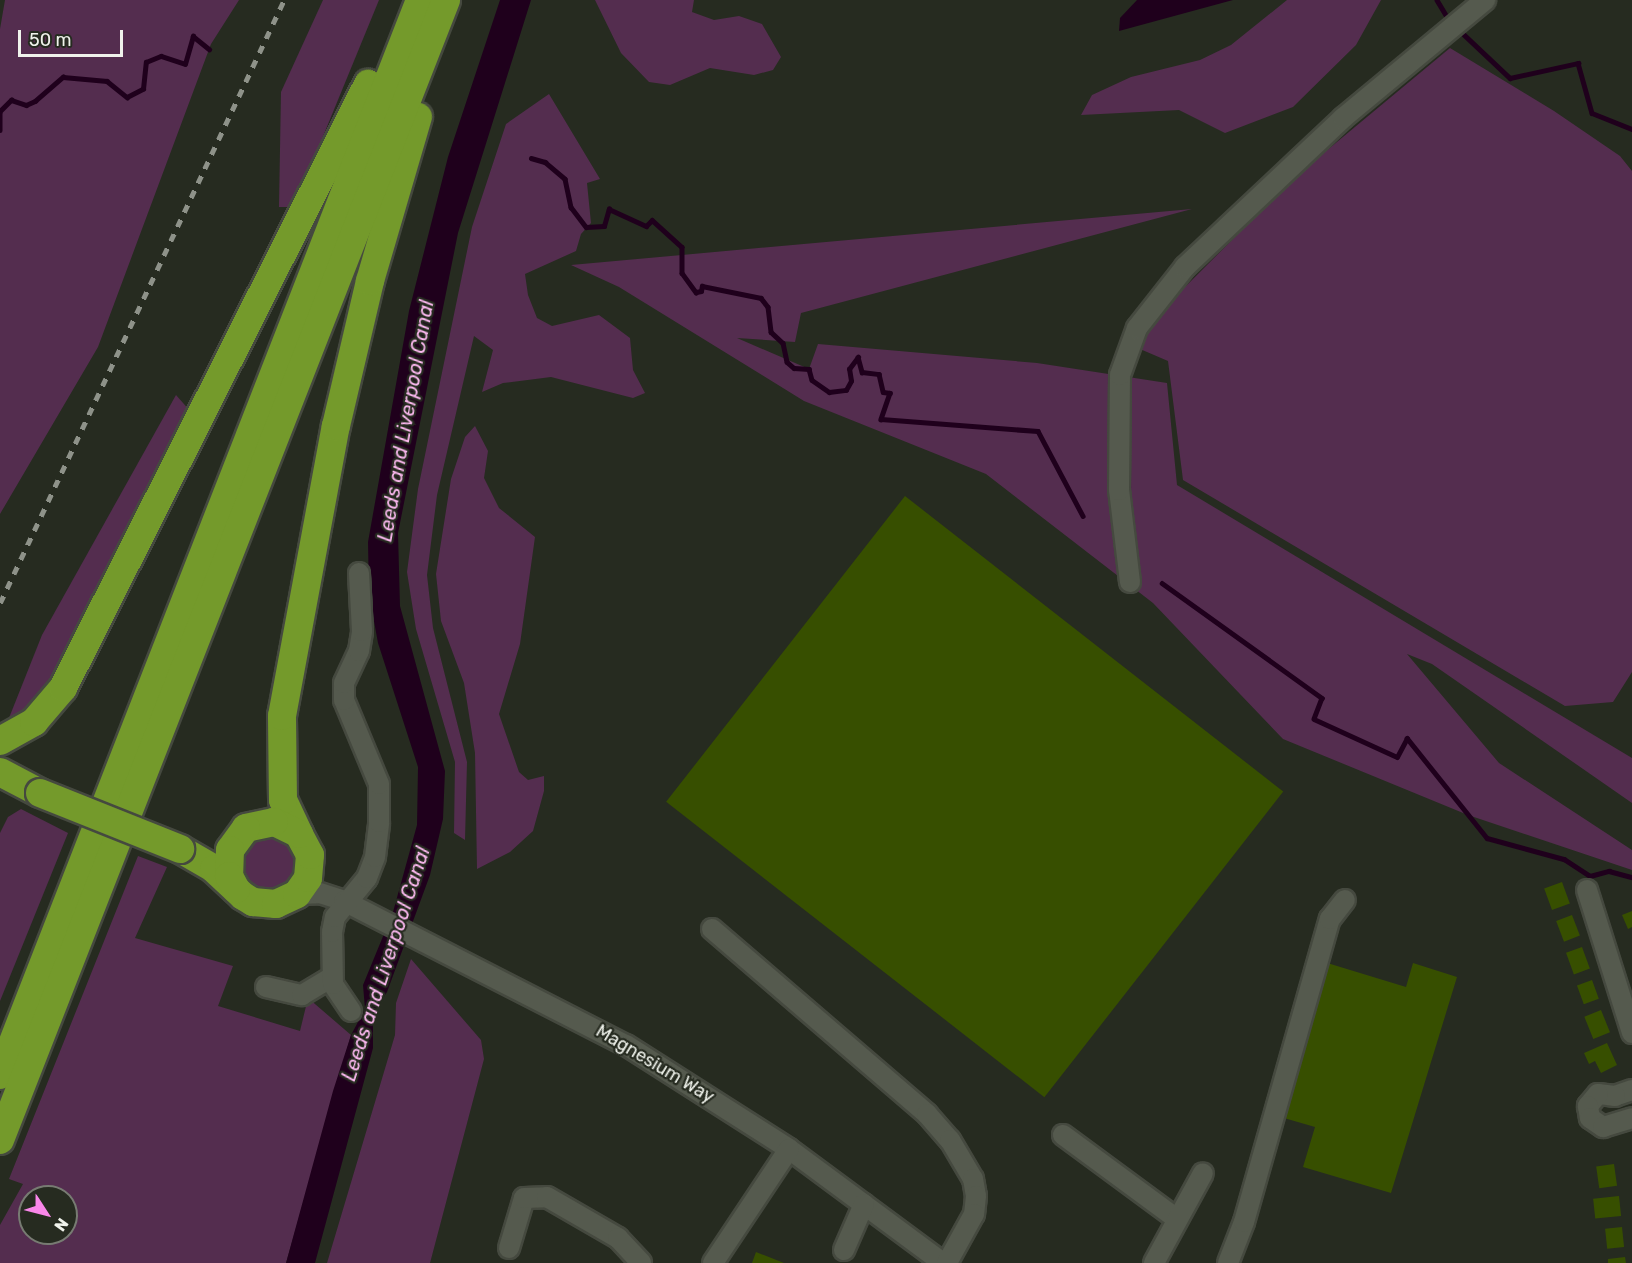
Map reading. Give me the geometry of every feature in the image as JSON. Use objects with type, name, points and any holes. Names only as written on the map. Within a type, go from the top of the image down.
[{"type":"highway","points":[[9,737],[51,706],[63,688],[356,111],[404,0]]},
{"type":"highway","points":[[0,1075],[420,0]]},
{"type":"highway","points":[[0,1140],[446,0]]},
{"type":"highway","points":[[11,783],[180,849],[214,869],[236,889],[263,905],[284,903],[297,894],[308,878],[305,844],[283,800],[282,716],[341,404],[414,129],[463,0]]},
{"type":"highway","points":[[180,849],[206,849],[236,838],[260,822],[274,822],[305,844]]},
{"type":"highway","points":[[236,838],[227,863],[236,889]]},
{"type":"street","points":[[1130,582],[1119,490],[1120,375],[1137,328],[1209,244],[1343,118],[1485,0]]},
{"type":"street","points":[[351,1011],[332,977],[335,917],[375,857],[379,822],[379,784],[344,700],[344,683],[359,651],[362,631],[358,573]]},
{"type":"street","name":"Magnesium Way","points":[[305,844],[325,882],[346,902]]},
{"type":"street","points":[[1587,890],[1632,1033]]},
{"type":"street","name":"Magnesium Way","points":[[297,894],[320,893],[346,902],[626,1046],[789,1149],[945,1263]]},
{"type":"street","points":[[1227,1263],[1244,1222],[1329,919],[1345,900]]},
{"type":"street","points":[[712,929],[927,1114],[950,1140],[974,1179],[976,1196],[974,1214],[945,1263]]},
{"type":"street","points":[[266,987],[302,995],[332,977]]},
{"type":"street","points":[[1632,1096],[1598,1094],[1587,1106],[1590,1118],[1603,1127],[1632,1119]]},
{"type":"street","points":[[1063,1135],[1177,1219]]},
{"type":"street","points":[[713,1263],[789,1149]]},
{"type":"street","points":[[1154,1263],[1203,1173]]},
{"type":"street","points":[[509,1248],[524,1198],[547,1197],[618,1238],[641,1263]]},
{"type":"street","points":[[844,1250],[864,1204]]},
{"type":"shaded area","points":[[5,0],[239,0],[211,44],[98,347],[0,514],[0,29]]},
{"type":"shaded area","points":[[323,0],[379,0],[294,207],[279,207],[281,92]]},
{"type":"shaded area","points":[[595,0],[694,0],[692,12],[714,20],[739,16],[762,24],[781,57],[773,70],[754,75],[710,68],[670,85],[649,82],[621,53]]},
{"type":"shaded area","points":[[1287,0],[1381,0],[1356,45],[1293,107],[1225,133],[1179,110],[1081,115],[1092,95],[1131,77],[1200,60],[1231,45]]},
{"type":"shaded area","points":[[1450,48],[1554,111],[1620,156],[1632,171],[1632,672],[1613,702],[1565,706],[1183,480],[1168,361],[1140,349],[1153,319],[1296,176]]},
{"type":"shaded area","points":[[549,94],[600,179],[587,183],[591,223],[581,234],[576,251],[525,274],[528,295],[537,318],[552,326],[599,315],[630,338],[633,370],[645,393],[633,398],[551,377],[503,383],[482,392],[493,350],[474,336],[437,495],[427,575],[433,628],[467,762],[465,840],[454,833],[455,762],[416,629],[407,572],[418,489],[472,227],[506,124]]},
{"type":"shaded area","points":[[1192,209],[801,313],[795,342],[737,338],[809,369],[818,344],[1037,363],[1167,383],[1177,485],[1632,758],[1632,803],[1432,664],[1407,654],[1499,763],[1632,850],[1632,870],[1468,815],[1283,739],[1153,603],[986,474],[804,401],[619,287],[571,265]]},
{"type":"shaded area","points":[[176,395],[191,412],[49,694],[5,728],[42,635]]},
{"type":"shaded area","points":[[475,426],[488,451],[484,478],[499,508],[535,537],[520,644],[499,714],[519,772],[528,780],[544,776],[544,791],[533,831],[510,852],[477,869],[475,753],[464,683],[441,621],[436,574],[451,479],[465,437]]},
{"type":"shaded area","points":[[21,809],[68,833],[0,1001],[0,833],[8,817]]},
{"type":"shaded area","points":[[289,835],[302,871],[278,892],[257,889],[243,873],[241,854],[252,837]]},
{"type":"shaded area","points":[[138,856],[167,867],[135,938],[233,966],[218,1006],[300,1031],[308,998],[351,1035],[286,1263],[0,1263],[0,1225],[18,1193],[18,1245],[78,1245],[78,1185],[23,1184],[9,1179]]},
{"type":"shaded area","points":[[411,959],[481,1040],[484,1059],[430,1263],[327,1263],[395,1035],[396,1003]]},
{"type":"water","name":"Leeds and Liverpool Canal","points":[[500,0],[531,0],[458,233],[398,533],[400,606],[445,771],[443,819],[430,875],[387,992],[373,1014],[373,1048],[315,1263],[286,1263],[333,1091],[351,1035],[365,1009],[363,985],[393,912],[417,825],[418,767],[378,643],[369,594],[368,542],[409,311],[448,157]]},
{"type":"water","points":[[1137,0],[1233,0],[1119,31],[1120,18]]},
{"type":"building","points":[[905,496],[1283,792],[1044,1097],[666,802]]},
{"type":"building","points":[[1562,882],[1570,904],[1552,910],[1544,888]]},
{"type":"building","points":[[1632,911],[1632,927],[1628,929],[1622,915]]},
{"type":"building","points":[[1572,915],[1580,936],[1564,942],[1556,921]]},
{"type":"building","points":[[1582,947],[1590,969],[1574,974],[1566,953]]},
{"type":"building","points":[[1324,962],[1406,987],[1413,963],[1457,977],[1391,1193],[1303,1167],[1315,1127],[1277,1116]]},
{"type":"building","points":[[1592,980],[1599,999],[1584,1004],[1577,985]]},
{"type":"building","points":[[1601,1010],[1610,1032],[1593,1039],[1584,1017]]},
{"type":"building","points":[[1607,1043],[1617,1065],[1601,1073],[1595,1061],[1589,1064],[1584,1053]]},
{"type":"building","points":[[1614,1164],[1617,1186],[1599,1188],[1596,1167]]},
{"type":"building","points":[[1619,1196],[1621,1216],[1595,1219],[1593,1199]]},
{"type":"building","points":[[1622,1227],[1624,1247],[1607,1249],[1605,1229]]},
{"type":"building","points":[[756,1252],[784,1263],[752,1263]]},
{"type":"building","points":[[1625,1257],[1626,1263],[1608,1263],[1608,1259]]},
{"type":"waterway","points":[[1437,0],[1451,23]]},
{"type":"waterway","points":[[1457,28],[1510,78],[1578,63],[1592,113],[1632,129]]},
{"type":"waterway","points":[[0,111],[11,100],[26,105],[35,101],[63,77],[107,81],[127,97],[143,89],[146,62],[161,56],[185,64],[193,36],[209,49]]},
{"type":"waterway","points":[[0,113],[0,130]]},
{"type":"waterway","points":[[531,158],[545,162],[565,179],[571,207],[586,227],[604,226],[609,209],[646,226],[652,220],[682,247],[682,273],[696,292],[701,291],[702,286],[761,298],[768,307],[771,332],[783,343],[787,362],[794,368],[809,369],[812,380],[829,392],[846,390],[851,381],[849,369],[858,357],[862,372],[879,374],[883,392],[890,393],[881,419],[1038,431],[1083,516]]},
{"type":"waterway","points":[[1162,583],[1322,698],[1314,719],[1397,757],[1407,738],[1487,838],[1564,859],[1590,876],[1609,871],[1632,877]]},
{"type":"railway","points":[[0,603],[284,0]]}]
